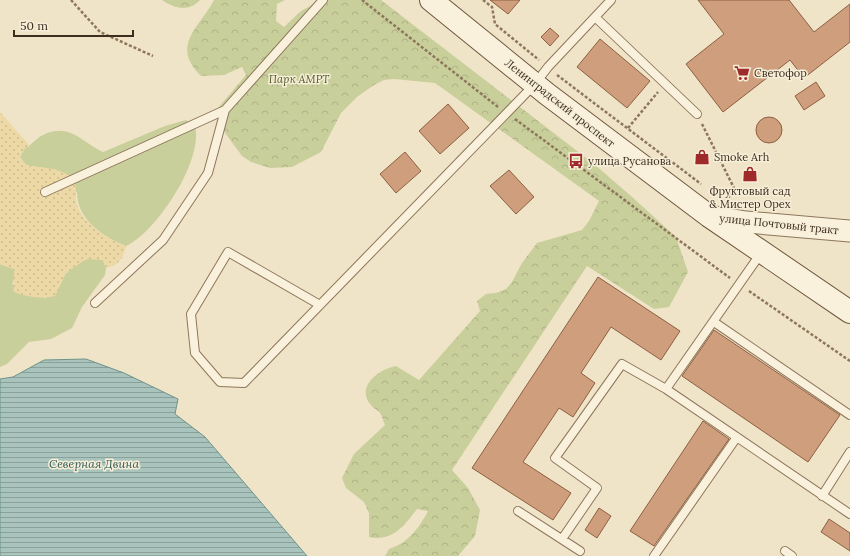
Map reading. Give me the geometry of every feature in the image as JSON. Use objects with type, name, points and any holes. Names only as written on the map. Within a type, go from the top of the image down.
[{"type":"main road","name":"Ленинградский проспект","points":[[431,0],[542,76],[717,210],[762,253],[850,312]]},
{"type":"street","name":"улица Почтовый тракт","points":[[717,210],[746,222],[850,231]]},
{"type":"lane","points":[[45,192],[225,110],[324,0]]},
{"type":"lane","points":[[320,305],[228,252],[191,314],[195,352],[220,382],[244,383],[320,305],[506,114],[611,0]]},
{"type":"lane","points":[[595,17],[697,114]]},
{"type":"lane","points":[[95,303],[163,240],[208,173],[225,110]]},
{"type":"lane","points":[[666,389],[762,253]]},
{"type":"lane","points":[[714,322],[850,415]]},
{"type":"lane","points":[[562,539],[598,488],[555,458],[622,364],[666,389],[850,514]]},
{"type":"lane","points":[[654,556],[737,437]]},
{"type":"lane","points":[[822,496],[850,452]]},
{"type":"lane","points":[[518,511],[580,551]]},
{"type":"lane","points":[[785,551],[792,556]]},
{"type":"path","points":[[70,0],[100,32],[154,56]]},
{"type":"path","points":[[362,0],[506,114],[523,123],[740,285],[850,361]]},
{"type":"path","points":[[483,0],[492,7],[495,24],[542,76],[628,128],[702,184]]},
{"type":"path","points":[[628,128],[665,84]]},
{"type":"path","points":[[697,114],[734,188],[717,210]]},
{"type":"green space","points":[[162,0],[200,0],[196,4],[187,8],[182,8]]},
{"type":"green space","name":"Парк АМРТ","points":[[214,0],[285,0],[277,4],[276,21],[284,27],[301,11],[321,0],[381,0],[594,164],[676,237],[688,272],[669,307],[654,309],[587,266],[452,470],[468,488],[480,510],[475,536],[458,556],[385,556],[389,549],[402,543],[412,534],[428,511],[417,509],[402,527],[391,535],[377,538],[369,537],[369,513],[364,502],[346,488],[342,478],[354,454],[385,425],[378,411],[372,406],[367,398],[367,386],[376,375],[396,366],[419,380],[480,311],[477,301],[486,294],[496,293],[506,289],[512,282],[522,263],[537,243],[582,230],[589,221],[599,201],[435,83],[394,79],[384,80],[357,97],[341,113],[321,152],[292,167],[270,168],[251,162],[242,156],[223,130],[218,119],[218,108],[246,75],[242,67],[224,75],[201,76],[192,65],[188,55],[190,37]]},
{"type":"green space","points":[[186,120],[195,126],[196,140],[192,157],[185,175],[175,194],[151,227],[138,239],[126,246],[100,232],[86,219],[81,211],[77,193],[58,171],[26,165],[20,157],[25,148],[41,136],[52,132],[68,132],[103,152],[165,126]]},
{"type":"green space","points":[[94,258],[103,260],[106,268],[105,275],[82,307],[72,328],[51,339],[29,342],[7,364],[0,367],[0,264],[14,269],[15,277],[12,284],[30,296],[46,298],[73,267],[86,259]]},
{"type":"sand","points":[[0,112],[30,146],[25,148],[20,157],[26,165],[59,170],[72,178],[76,188],[76,201],[80,212],[97,230],[126,246],[120,261],[110,267],[106,268],[103,260],[86,259],[66,273],[55,296],[34,297],[14,292],[14,269],[0,264]]},
{"type":"water","name":"Северная Двина","points":[[86,359],[124,373],[178,399],[175,414],[205,437],[307,556],[0,556],[0,379],[13,377],[44,360]]},
{"type":"building","points":[[490,0],[520,0],[508,14]]},
{"type":"building","points":[[698,0],[789,0],[814,32],[850,4],[850,42],[804,78],[790,60],[723,112],[686,64],[724,34]]},
{"type":"building","points":[[550,28],[559,36],[550,46],[541,37]]},
{"type":"building","points":[[600,39],[650,81],[627,108],[577,67]]},
{"type":"building","points":[[816,82],[825,96],[804,110],[795,96]]},
{"type":"building","points":[[448,104],[469,128],[440,154],[419,131]]},
{"type":"building","points":[[769,117],[778,121],[782,130],[778,139],[769,143],[760,139],[756,130],[760,121]]},
{"type":"building","points":[[405,152],[421,171],[396,193],[380,174]]},
{"type":"building","points":[[509,170],[534,197],[516,214],[490,186]]},
{"type":"building","points":[[598,277],[680,331],[661,360],[611,327],[581,373],[595,383],[573,417],[559,408],[523,462],[571,493],[553,520],[472,468]]},
{"type":"building","points":[[714,330],[840,415],[808,462],[682,376]]},
{"type":"building","points":[[703,421],[729,439],[654,546],[630,531]]},
{"type":"building","points":[[599,508],[611,516],[597,538],[585,530]]},
{"type":"building","points":[[829,519],[850,533],[850,551],[821,532]]},
{"type":"place","name":"Светофор","points":[[742,73]]},
{"type":"place","name":"Smoke Arh","points":[[702,157]]},
{"type":"place","name":"улица Русанова","points":[[576,161]]},
{"type":"place","name":"Фруктовый сад & Мистер Орех","points":[[750,174]]}]
